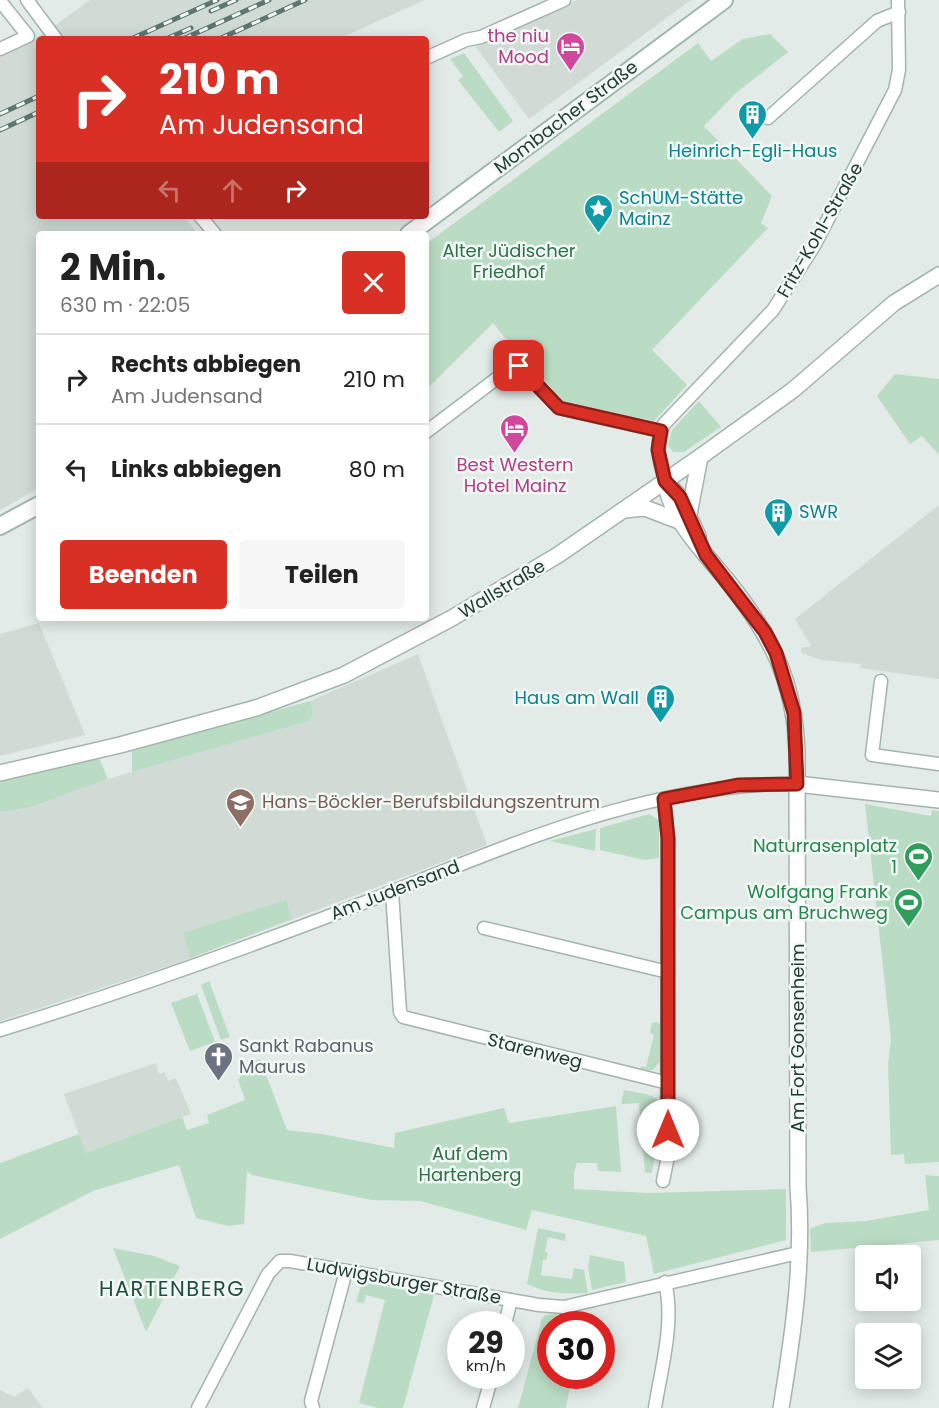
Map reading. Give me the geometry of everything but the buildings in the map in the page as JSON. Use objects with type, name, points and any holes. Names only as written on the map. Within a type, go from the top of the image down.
[{"type":"main road","name":"Mombacher Straße","points":[[430,210],[724,0]]},
{"type":"main road","name":"Mombacher Straße","points":[[412,231],[422,219]]},
{"type":"main road","points":[[0,526],[36,507]]},
{"type":"street","points":[[27,0],[54,36]]},
{"type":"street","points":[[429,57],[466,40],[482,37],[564,0]]},
{"type":"street","points":[[0,1],[28,36],[0,49]]},
{"type":"street","name":"Fritz-Kohl-Straße","points":[[768,118],[876,21],[899,6]]},
{"type":"street","name":"Fritz-Kohl-Straße","points":[[661,431],[669,418],[773,310],[814,246],[895,90],[899,70],[899,6]]},
{"type":"street","points":[[202,219],[212,231]]},
{"type":"street","name":"Wallstraße","points":[[0,773],[120,745],[256,708],[313,688],[508,587],[700,457],[793,390],[879,314],[939,275]]},
{"type":"street","points":[[429,430],[504,373],[519,366],[559,408],[661,431],[658,450],[665,481]]},
{"type":"street","points":[[621,511],[645,508],[684,518],[700,457]]},
{"type":"street","name":"Am Fort Gonsenheim","points":[[665,481],[668,499],[684,518],[706,555],[765,632],[776,653],[794,713],[797,784],[798,1187],[801,1224],[795,1314],[782,1408]]},
{"type":"street","points":[[881,681],[872,755],[939,764]]},
{"type":"street","points":[[797,784],[939,800]]},
{"type":"street","name":"Am Judensand","points":[[0,1030],[185,970],[545,832],[664,799],[738,785],[797,784]]},
{"type":"street","points":[[663,1181],[667,1161],[668,1083],[668,838],[664,799]]},
{"type":"street","name":"Starenweg","points":[[392,892],[400,1012],[403,1017],[668,1083]]},
{"type":"street","points":[[483,928],[668,972]]},
{"type":"street","name":"Ludwigsburger Straße","points":[[198,1408],[268,1274],[280,1261],[564,1307],[798,1253]]},
{"type":"street","points":[[313,1408],[311,1401],[346,1271]]},
{"type":"street","points":[[655,1408],[669,1316],[665,1282]]},
{"type":"street","points":[[508,1311],[511,1300]]},
{"type":"street","points":[[483,1408],[488,1389]]},
{"type":"shaded area","points":[[90,0],[425,0],[345,36],[40,36]]},
{"type":"shaded area","points":[[577,0],[691,0],[529,119],[475,46]]},
{"type":"shaded area","points":[[36,39],[36,219],[186,219],[196,231],[36,231],[36,490],[0,510],[0,56]]},
{"type":"shaded area","points":[[939,505],[939,679],[860,668],[861,664],[822,660],[801,653],[801,648],[811,646],[795,619]]},
{"type":"shaded area","points":[[39,623],[85,735],[0,756],[0,634]]},
{"type":"shaded area","name":"Hans-Böckler-Berufsbildungszentrum","points":[[418,654],[487,845],[178,963],[0,1021],[0,812],[32,807],[108,779],[308,721],[313,713],[310,701]]},
{"type":"shaded area","points":[[156,1063],[159,1074],[165,1072],[168,1081],[176,1078],[191,1114],[86,1153],[64,1094]]},
{"type":"shaded area","points":[[28,1388],[43,1408],[0,1408],[0,1390],[14,1397]]},
{"type":"green space","name":"Alter Jüdischer Friedhof","points":[[770,34],[788,52],[736,93],[704,126],[772,196],[761,223],[768,228],[652,350],[687,385],[654,421],[563,403],[529,360],[518,354],[493,323],[430,386],[429,242],[698,43],[711,61],[743,39]]},
{"type":"green space","points":[[464,53],[513,121],[499,132],[458,80],[463,76],[450,59]]},
{"type":"green space","points":[[895,374],[939,379],[939,455],[922,436],[910,444],[877,396]]},
{"type":"green space","points":[[699,401],[721,427],[684,452],[673,452],[668,445],[672,430]]},
{"type":"green space","points":[[310,701],[313,714],[309,721],[132,772],[132,751]]},
{"type":"green space","points":[[99,758],[108,779],[32,807],[0,812],[0,781]]},
{"type":"green space","name":"Wolfgang Frank Campus am Bruchweg","points":[[865,804],[931,816],[932,810],[939,811],[939,1162],[905,1164],[904,1154],[891,1155],[888,1064],[891,1039]]},
{"type":"green space","points":[[649,814],[659,820],[659,858],[645,860],[600,850],[600,828]]},
{"type":"green space","points":[[596,829],[595,851],[550,841]]},
{"type":"green space","points":[[286,900],[292,919],[190,958],[183,933]]},
{"type":"green space","points":[[209,981],[230,1037],[221,1040],[201,985]]},
{"type":"green space","points":[[197,994],[215,1042],[190,1051],[171,1003]]},
{"type":"green space","points":[[657,1022],[661,1026],[660,1061],[653,1070],[640,1070],[641,1066],[646,1067],[654,1035],[650,1033],[652,1023]]},
{"type":"green space","name":"Auf dem Hartenberg","points":[[260,1059],[287,1130],[322,1134],[394,1148],[395,1133],[504,1108],[509,1123],[616,1106],[621,1172],[598,1171],[597,1163],[577,1163],[574,1172],[574,1189],[648,1193],[786,1189],[786,1240],[654,1274],[646,1236],[532,1210],[526,1230],[420,1201],[372,1200],[252,1175],[247,1171],[244,1224],[228,1226],[196,1218],[179,1165],[93,1191],[0,1239],[0,1163],[79,1134],[86,1153],[182,1117],[187,1130],[209,1123],[207,1115],[245,1100],[238,1079],[240,1078],[238,1067]]},
{"type":"green space","points":[[624,1090],[649,1095],[660,1105],[662,1124],[652,1173],[645,1173],[639,1103],[621,1104]]},
{"type":"green space","points":[[925,1175],[939,1176],[939,1240],[886,1245],[855,1245],[855,1248],[811,1252],[810,1229],[825,1223],[866,1221],[929,1210]]},
{"type":"green space","points":[[538,1228],[566,1234],[565,1241],[548,1237],[545,1252],[548,1253],[546,1260],[543,1260],[541,1275],[572,1279],[574,1268],[584,1270],[588,1293],[557,1293],[527,1284]]},
{"type":"green space","points":[[113,1248],[154,1256],[180,1266],[146,1332]]},
{"type":"green space","points":[[590,1255],[624,1262],[626,1282],[592,1290],[588,1267]]},
{"type":"green space","points":[[366,1283],[434,1295],[403,1408],[378,1408],[359,1403],[385,1300],[366,1295],[364,1303],[356,1302],[361,1286]]},
{"type":"green space","points":[[537,1338],[537,1389],[570,1389],[566,1408],[518,1408],[525,1389]]},
{"type":"railway","points":[[138,36],[217,0]]},
{"type":"railway","points":[[211,11],[236,0]]},
{"type":"railway","points":[[190,36],[269,0]]},
{"type":"railway","points":[[226,36],[305,0]]},
{"type":"railway","points":[[173,36],[191,28]]},
{"type":"railway","points":[[0,114],[36,97]]},
{"type":"railway","points":[[0,130],[36,113]]},
{"type":"place","name":"the niu Mood","points":[[570,72]]},
{"type":"place","name":"Heinrich-Egli-Haus","points":[[753,140]]},
{"type":"place","name":"SchUM-Stätte Mainz","points":[[598,234]]},
{"type":"place","name":"Best Western Hotel Mainz","points":[[515,454]]},
{"type":"place","name":"SWR","points":[[778,538]]},
{"type":"place","name":"Haus am Wall","points":[[660,724]]},
{"type":"place","name":"Hans-Böckler-Berufsbildungszentrum","points":[[241,828]]},
{"type":"place","name":"Naturrasenplatz 1","points":[[918,882]]},
{"type":"place","name":"Wolfgang Frank Campus am Bruchweg","points":[[909,928]]},
{"type":"place","name":"Sankt Rabanus Maurus","points":[[218,1082]]},
{"type":"district","name":"HARTENBERG","points":[[172,1289]]},
{"type":"route","points":[[519,366],[553,404],[565,411],[661,431],[658,450],[665,481],[680,497],[706,555],[771,642],[785,675],[794,713],[797,784],[725,786],[664,799],[668,838],[668,1130]]}]
